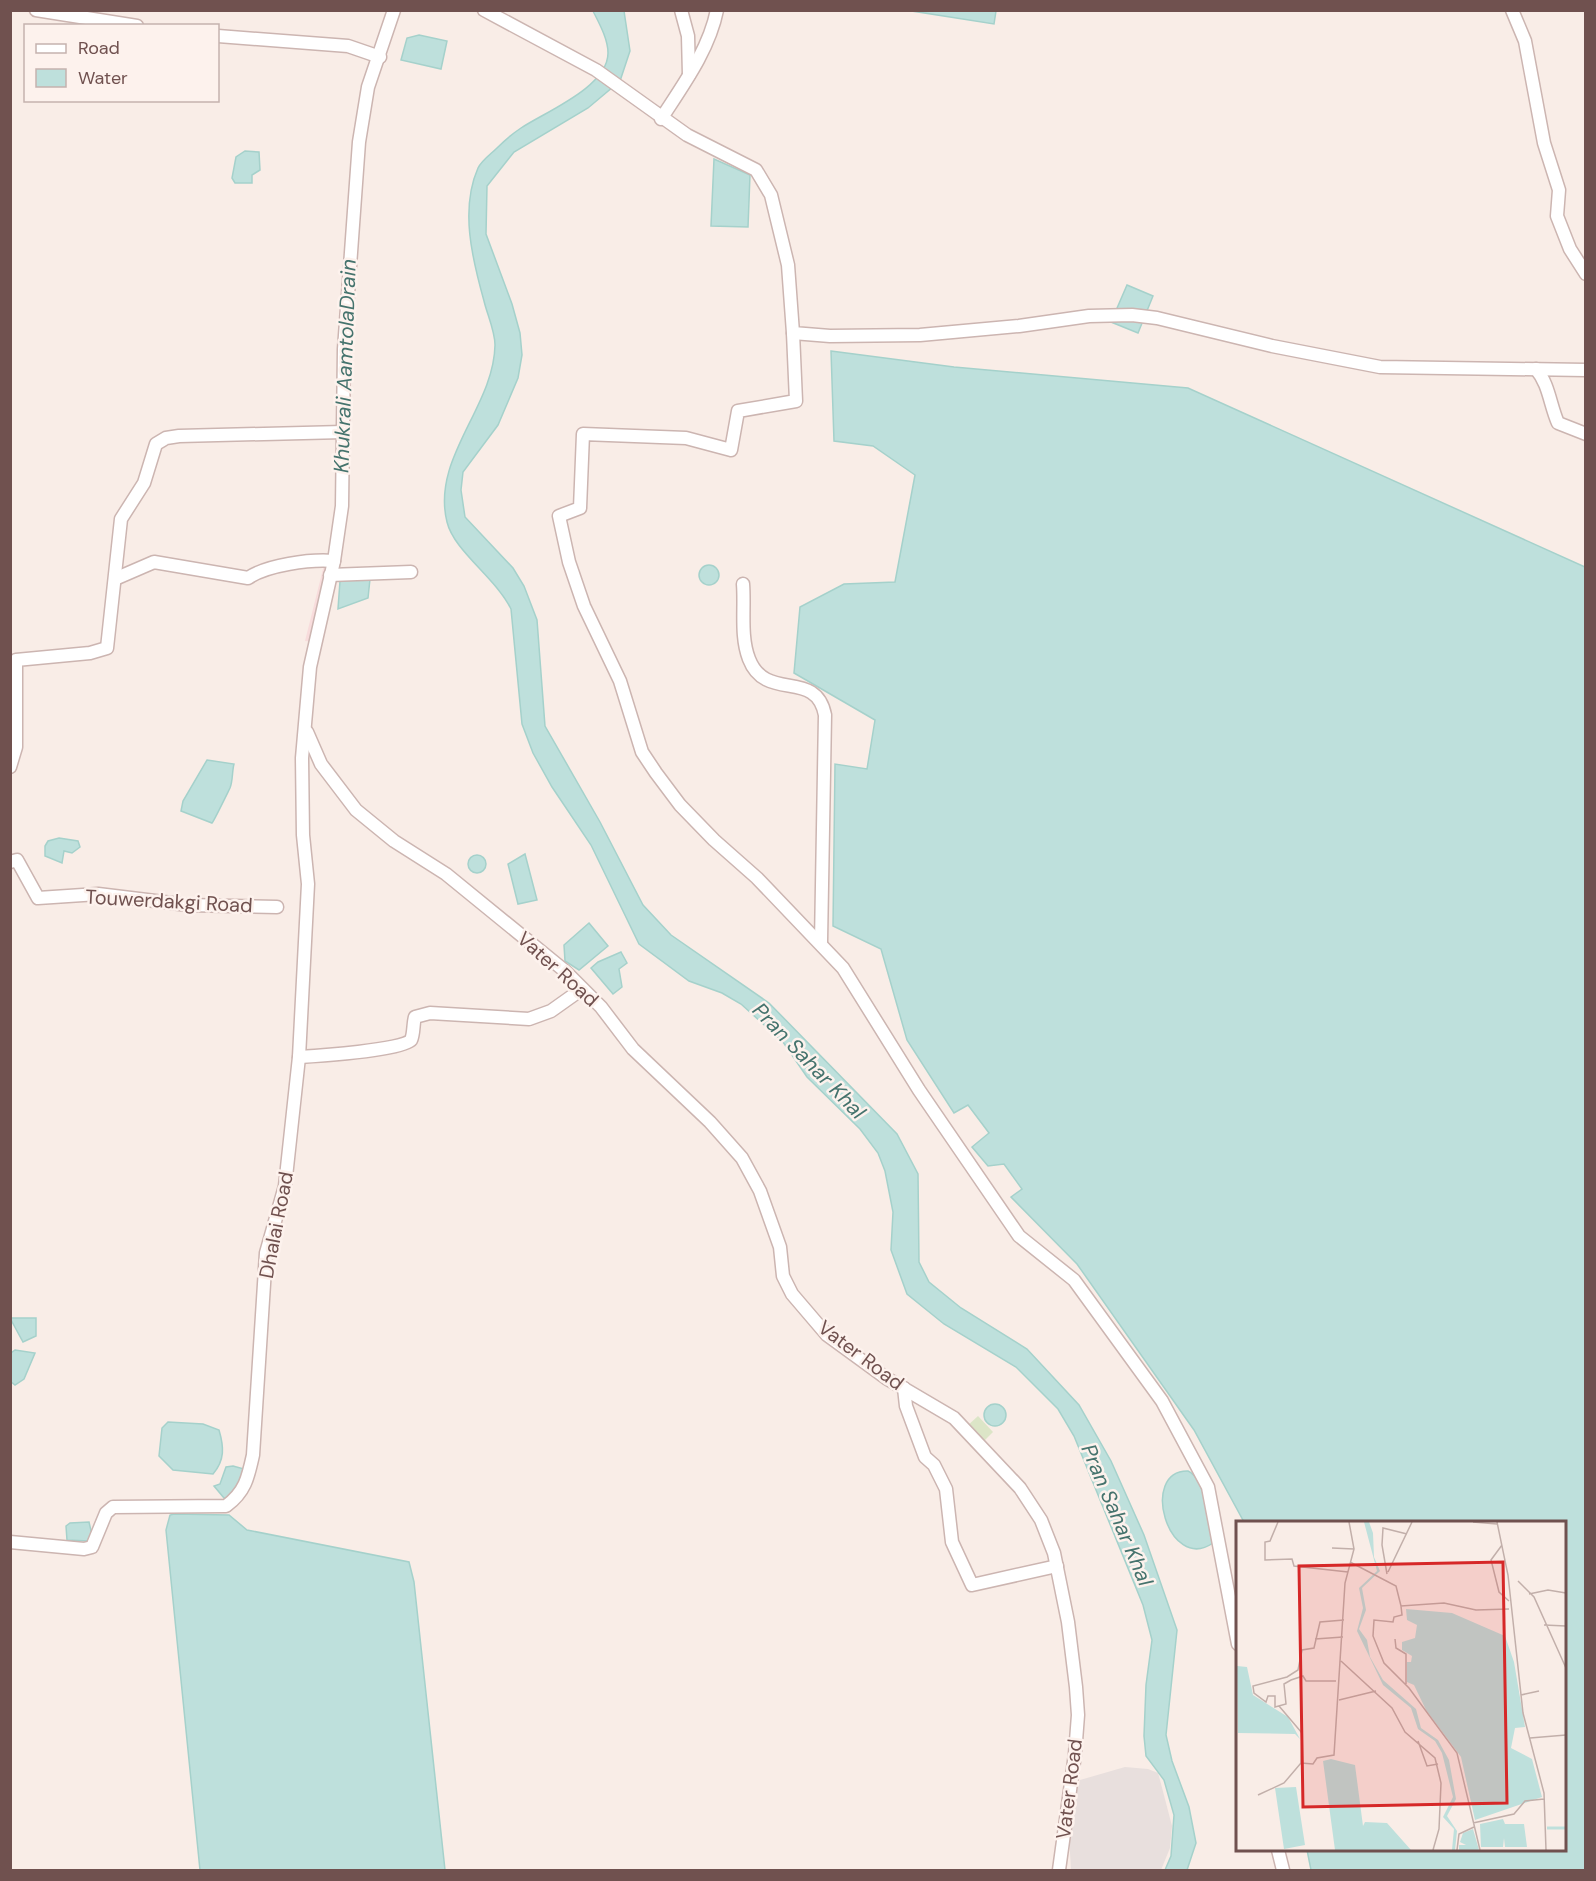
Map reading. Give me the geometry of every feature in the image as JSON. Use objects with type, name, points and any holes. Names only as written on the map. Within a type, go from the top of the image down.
[{"type":"street","points":[[36,10],[124,24]]},
{"type":"street","name":"Dhalai Road","points":[[10,1542],[84,1549],[92,1546],[106,1513],[113,1507],[226,1506],[238,1496],[247,1483],[255,1434],[266,1253],[285,1186],[299,1057],[308,884],[303,835],[302,758],[310,667],[334,561],[342,506],[344,349],[359,142],[368,87],[394,10]]},
{"type":"street","points":[[484,10],[596,70],[687,135],[756,170],[771,195],[788,265],[796,401],[738,411],[731,450],[686,438],[583,434],[580,508],[559,516],[569,562],[585,606],[620,681],[642,752],[687,812],[821,942],[843,968],[919,1090],[1019,1236],[1074,1280],[1172,1419],[1208,1487],[1236,1634]]},
{"type":"street","points":[[681,10],[688,36],[689,76]]},
{"type":"street","points":[[662,119],[689,76],[714,27],[717,10]]},
{"type":"street","points":[[1512,10],[1525,41],[1544,143],[1559,190],[1557,216],[1570,249],[1586,274]]},
{"type":"street","points":[[219,36],[348,46],[378,56]]},
{"type":"street","points":[[793,333],[830,336],[920,335],[989,330],[1089,316],[1132,315],[1157,318],[1272,346],[1380,367],[1586,370]]},
{"type":"street","points":[[1536,369],[1545,379],[1551,410],[1558,423],[1586,434]]},
{"type":"street","points":[[10,767],[16,747],[16,660],[90,653],[107,648],[117,578],[121,519],[144,483],[156,444],[179,436],[343,432]]},
{"type":"street","points":[[117,578],[154,562],[248,578],[261,569],[294,565],[313,559],[334,561]]},
{"type":"street","points":[[330,575],[411,572]]},
{"type":"street","points":[[743,584],[744,635],[749,660],[761,678],[775,684],[804,689],[817,695],[822,701],[825,715],[825,801],[821,942]]},
{"type":"street","name":"Vater Road","points":[[306,731],[321,764],[356,810],[394,841],[446,874],[535,945],[582,988],[615,1023],[633,1049],[710,1122],[742,1158],[760,1191],[780,1247],[783,1276],[804,1310],[827,1335],[904,1388],[954,1418],[1001,1466],[1041,1520],[1056,1566],[1068,1622],[1078,1715],[1059,1870]]},
{"type":"street","name":"Touwerdakgi Road","points":[[10,862],[17,860],[38,898],[98,894],[188,905],[278,907]]},
{"type":"street","points":[[299,1057],[370,1051],[406,1044],[411,1040],[415,1017],[430,1013],[529,1019],[551,1011],[582,988]]},
{"type":"street","points":[[904,1388],[906,1406],[925,1457],[934,1465],[946,1489],[952,1542],[972,1585],[1056,1566]]},
{"type":"street","points":[[1278,1851],[1283,1870]]},
{"type":"shaded area","points":[[325,561],[332,563],[312,642],[305,641]]},
{"type":"shaded area","points":[[1125,1767],[1148,1769],[1158,1773],[1172,1826],[1170,1848],[1161,1870],[1071,1870],[1069,1835],[1072,1808],[1080,1780]]},
{"type":"green space","points":[[978,1416],[993,1432],[982,1443],[966,1427]]},
{"type":"water","points":[[912,10],[996,11],[994,24]]},
{"type":"water","name":"Pran Sahar Khal","points":[[593,11],[624,11],[630,51],[620,81],[588,108],[514,152],[487,186],[486,234],[512,304],[520,333],[522,355],[518,378],[498,425],[463,472],[461,490],[465,517],[513,568],[524,586],[537,620],[545,726],[600,822],[643,905],[671,935],[769,1003],[897,1134],[918,1174],[919,1262],[929,1282],[961,1308],[1027,1349],[1079,1405],[1111,1461],[1144,1535],[1177,1630],[1166,1735],[1172,1761],[1189,1807],[1196,1843],[1187,1870],[1165,1870],[1171,1856],[1174,1815],[1164,1780],[1146,1756],[1144,1736],[1146,1685],[1152,1640],[1143,1605],[1074,1436],[1058,1409],[1016,1367],[944,1324],[907,1294],[891,1250],[893,1212],[885,1171],[878,1153],[860,1129],[807,1077],[783,1042],[741,1004],[722,993],[689,981],[639,944],[591,845],[552,787],[533,753],[522,724],[511,609],[495,586],[466,554],[451,533],[447,522],[444,499],[448,476],[455,454],[485,390],[492,368],[495,345],[472,251],[469,217],[473,184],[482,162],[509,137],[574,97],[598,77],[605,65],[608,48]]},
{"type":"water","points":[[419,35],[447,41],[441,69],[401,60],[407,38]]},
{"type":"water","points":[[245,151],[259,152],[260,170],[252,175],[252,183],[235,183],[232,178],[236,157]]},
{"type":"water","points":[[714,159],[750,175],[748,227],[711,226]]},
{"type":"water","points":[[1127,285],[1153,296],[1138,333],[1111,322]]},
{"type":"water","points":[[831,351],[954,367],[1188,388],[1585,567],[1585,1870],[1311,1870],[1307,1851],[1566,1851],[1566,1521],[1243,1521],[1194,1430],[1077,1264],[1011,1197],[1022,1189],[1004,1164],[988,1166],[972,1147],[989,1133],[968,1105],[954,1113],[907,1040],[881,949],[833,926],[835,764],[867,769],[875,720],[794,673],[800,607],[844,584],[895,582],[915,475],[873,446],[834,441]]},
{"type":"water","points":[[709,565],[716,568],[719,575],[716,582],[709,585],[702,582],[699,575],[702,568]]},
{"type":"water","points":[[370,579],[368,598],[338,609],[340,581]]},
{"type":"water","points":[[207,760],[234,764],[230,788],[212,823],[181,811],[183,801]]},
{"type":"water","points":[[59,838],[78,841],[80,847],[72,853],[64,851],[62,863],[45,856],[45,846],[48,841]]},
{"type":"water","points":[[525,854],[537,900],[518,904],[508,864]]},
{"type":"water","points":[[477,855],[485,860],[486,864],[481,872],[477,873],[469,868],[468,864],[473,856]]},
{"type":"water","points":[[589,923],[608,946],[579,970],[565,961],[564,945]]},
{"type":"water","points":[[621,952],[627,963],[619,969],[622,987],[613,994],[591,968],[598,962]]},
{"type":"water","points":[[10,1318],[36,1318],[36,1336],[23,1342]]},
{"type":"water","points":[[15,1350],[35,1353],[24,1379],[15,1385],[10,1381],[11,1353]]},
{"type":"water","points":[[995,1404],[1003,1407],[1006,1415],[1003,1423],[995,1426],[987,1423],[984,1415],[987,1407]]},
{"type":"water","points":[[168,1422],[203,1424],[219,1430],[222,1453],[220,1464],[213,1474],[173,1470],[159,1456],[162,1428]]},
{"type":"water","points":[[226,1467],[244,1469],[243,1481],[228,1498],[224,1498],[214,1486],[220,1484]]},
{"type":"water","points":[[1188,1471],[1199,1483],[1203,1493],[1213,1543],[1197,1549],[1183,1545],[1172,1534],[1165,1518],[1163,1502],[1165,1486],[1173,1475]]},
{"type":"water","points":[[170,1515],[229,1515],[247,1530],[409,1562],[414,1582],[445,1870],[200,1870],[166,1530]]},
{"type":"water","points":[[89,1522],[92,1535],[89,1541],[67,1540],[66,1526],[70,1523]]},
{"type":"water label","name":"Khukrali AamtolaDrain","points":[[345,366]]}]
